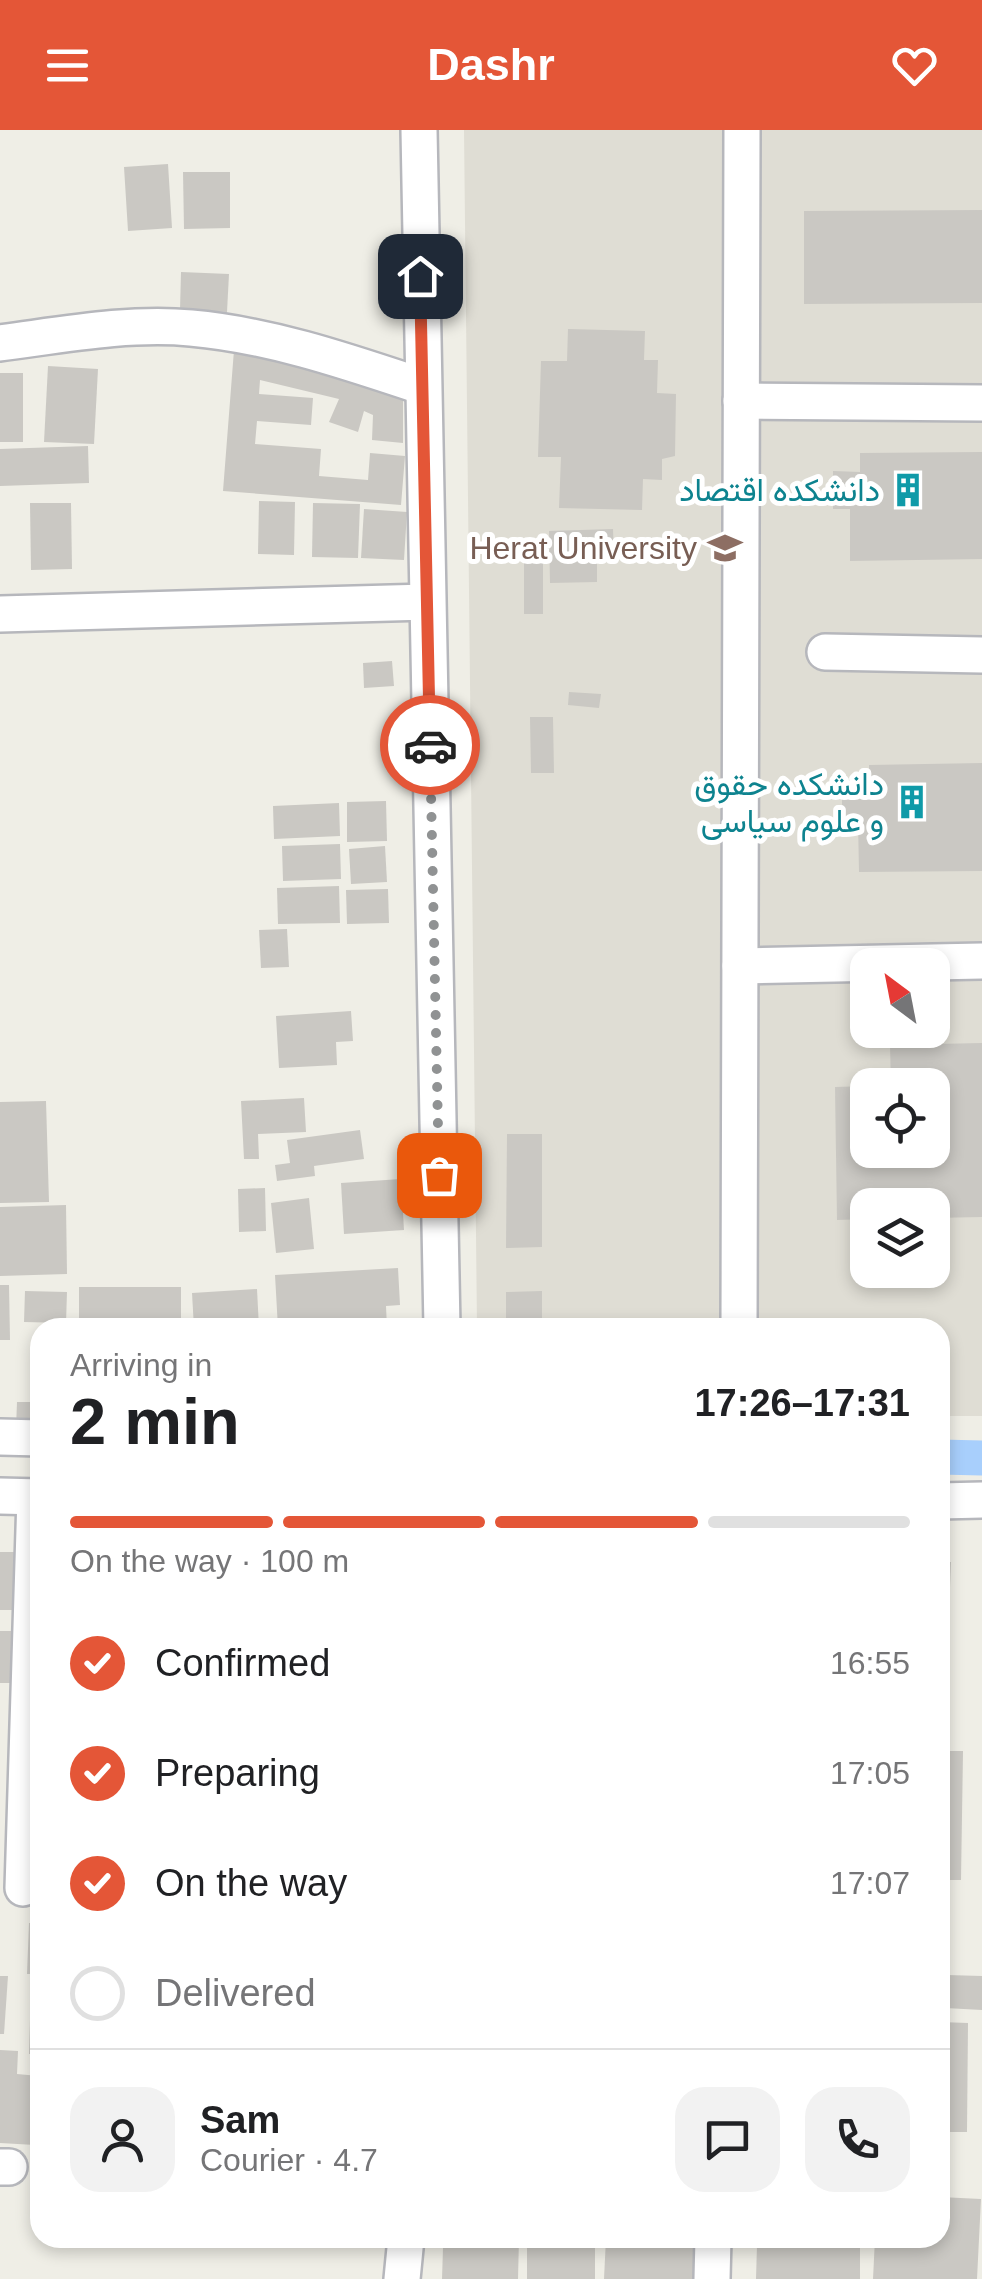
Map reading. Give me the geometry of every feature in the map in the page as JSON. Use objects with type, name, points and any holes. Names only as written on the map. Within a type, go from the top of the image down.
[{"type":"street","points":[[419,130],[442,1318]]},
{"type":"street","points":[[739,1318],[742,130]]},
{"type":"street","points":[[0,343],[76,332],[189,328],[304,348],[421,386]]},
{"type":"street","points":[[741,402],[982,403]]},
{"type":"street","points":[[0,614],[427,602]]},
{"type":"street","points":[[825,652],[982,655]]},
{"type":"street","points":[[740,966],[982,961]]},
{"type":"street","points":[[0,1437],[30,1438]]},
{"type":"street","points":[[23,1888],[25,1497]]},
{"type":"street","points":[[950,1501],[982,1500]]},
{"type":"street","points":[[402,2279],[405,2248]]},
{"type":"street","points":[[712,2279],[714,2248]]},
{"type":"shaded area","name":"Herat University","points":[[464,130],[982,130],[982,1416],[950,1416],[950,1318],[477,1318]]},
{"type":"building","points":[[168,164],[172,228],[128,231],[124,167]]},
{"type":"building","points":[[183,172],[230,172],[230,228],[184,229]]},
{"type":"building","points":[[982,210],[982,303],[804,304],[804,211]]},
{"type":"building","points":[[181,272],[229,274],[227,312],[180,310]]},
{"type":"building","points":[[568,329],[645,331],[644,360],[658,360],[657,393],[676,394],[675,456],[662,459],[662,480],[643,479],[642,510],[559,508],[561,457],[538,457],[541,361],[567,361]]},
{"type":"building","points":[[234,350],[336,374],[403,398],[403,443],[372,440],[373,415],[364,411],[358,432],[329,422],[339,399],[260,380],[259,394],[313,398],[311,425],[257,421],[255,444],[321,449],[319,476],[368,480],[370,453],[405,456],[401,505],[223,491]]},
{"type":"building","points":[[48,366],[98,369],[94,444],[44,442]]},
{"type":"building","points":[[0,373],[23,373],[23,442],[0,442]]},
{"type":"building","points":[[88,446],[89,483],[0,486],[0,449]]},
{"type":"building","name":"دانشکده اقتصاد","points":[[982,452],[982,559],[850,561],[850,509],[833,509],[833,471],[860,472],[860,453]]},
{"type":"building","points":[[259,501],[295,502],[294,555],[258,554]]},
{"type":"building","points":[[30,503],[71,503],[72,569],[31,570]]},
{"type":"building","points":[[313,503],[360,504],[358,558],[312,557]]},
{"type":"building","points":[[364,509],[407,512],[404,560],[361,558]]},
{"type":"building","points":[[613,529],[614,558],[597,559],[597,582],[550,583],[549,531]]},
{"type":"building","points":[[524,560],[543,560],[543,614],[524,614]]},
{"type":"building","points":[[392,661],[394,686],[364,688],[363,663]]},
{"type":"building","points":[[569,692],[601,694],[599,708],[568,705]]},
{"type":"building","points":[[530,717],[553,717],[554,773],[531,773]]},
{"type":"building","name":"دانشکده حقوق و علوم سیاسی","points":[[982,763],[982,871],[859,872],[858,821],[842,821],[842,783],[869,783],[869,765]]},
{"type":"building","points":[[386,801],[387,841],[347,842],[347,802]]},
{"type":"building","points":[[339,803],[340,836],[274,839],[273,806]]},
{"type":"building","points":[[340,844],[341,879],[283,881],[282,846]]},
{"type":"building","points":[[385,846],[387,882],[351,884],[349,849]]},
{"type":"building","points":[[339,886],[340,923],[278,924],[277,888]]},
{"type":"building","points":[[388,889],[389,923],[347,924],[346,890]]},
{"type":"building","points":[[287,929],[289,967],[261,968],[259,930]]},
{"type":"building","points":[[351,1011],[353,1041],[336,1042],[337,1065],[279,1068],[276,1016]]},
{"type":"building","points":[[982,1043],[982,1217],[950,1218],[950,1188],[850,1188],[850,1220],[837,1220],[835,1087],[850,1087],[850,1168],[950,1168],[950,1068],[891,1068],[890,1048],[950,1048],[950,1044]]},
{"type":"building","points":[[304,1098],[306,1132],[258,1134],[259,1159],[244,1159],[241,1101]]},
{"type":"building","points":[[46,1101],[49,1202],[0,1203],[0,1102]]},
{"type":"building","points":[[360,1130],[364,1159],[314,1166],[315,1176],[277,1181],[275,1165],[290,1163],[287,1140]]},
{"type":"building","points":[[507,1134],[542,1134],[542,1247],[506,1248]]},
{"type":"building","points":[[401,1179],[404,1230],[344,1234],[341,1183]]},
{"type":"building","points":[[265,1188],[266,1231],[239,1232],[238,1189]]},
{"type":"building","points":[[309,1198],[314,1249],[276,1253],[271,1203]]},
{"type":"building","points":[[66,1205],[67,1274],[0,1276],[0,1207]]},
{"type":"building","points":[[398,1268],[400,1305],[386,1306],[387,1318],[277,1318],[275,1275]]},
{"type":"building","points":[[0,1285],[9,1285],[10,1340],[0,1340]]},
{"type":"building","points":[[79,1287],[181,1287],[181,1318],[79,1318]]},
{"type":"building","points":[[257,1289],[258,1318],[193,1318],[192,1293]]},
{"type":"building","points":[[25,1291],[67,1292],[66,1318],[30,1318],[30,1322],[24,1322]]},
{"type":"building","points":[[542,1291],[542,1318],[506,1318],[506,1292]]},
{"type":"building","points":[[17,1402],[30,1402],[30,1428],[16,1428]]},
{"type":"building","points":[[0,1552],[19,1552],[19,1610],[0,1610]]},
{"type":"building","points":[[0,1631],[11,1631],[11,1683],[0,1683]]},
{"type":"building","points":[[950,1751],[963,1751],[961,1880],[950,1880]]},
{"type":"building","points":[[29,1923],[30,1923],[30,1974]]},
{"type":"building","points":[[950,1975],[982,1976],[982,2010],[950,2008]]},
{"type":"building","points":[[0,1976],[8,1976],[4,2034],[0,2034]]},
{"type":"building","points":[[950,2022],[968,2023],[967,2132],[950,2132]]},
{"type":"building","points":[[0,2050],[18,2051],[17,2074],[30,2075],[30,2145],[0,2143]]},
{"type":"building","points":[[950,2197],[981,2199],[977,2279],[873,2279],[875,2248],[950,2248]]},
{"type":"building","points":[[443,2248],[519,2248],[518,2279],[442,2279]]},
{"type":"building","points":[[527,2248],[595,2248],[595,2279],[527,2279]]},
{"type":"building","points":[[606,2248],[697,2248],[695,2279],[604,2279]]},
{"type":"building","points":[[757,2248],[860,2248],[860,2279],[756,2279]]},
{"type":"waterway","points":[[950,1457],[982,1458]]},
{"type":"way so far","points":[[430,745],[439,1175]]},
{"type":"place","name":"دانشکده اقتصاد","points":[[908,490]]},
{"type":"place","name":"Herat University","points":[[725,548]]},
{"type":"place","name":"دانشکده حقوق و علوم سیاسی","points":[[912,802]]},
{"type":"route","points":[[420,276],[430,745]]}]
